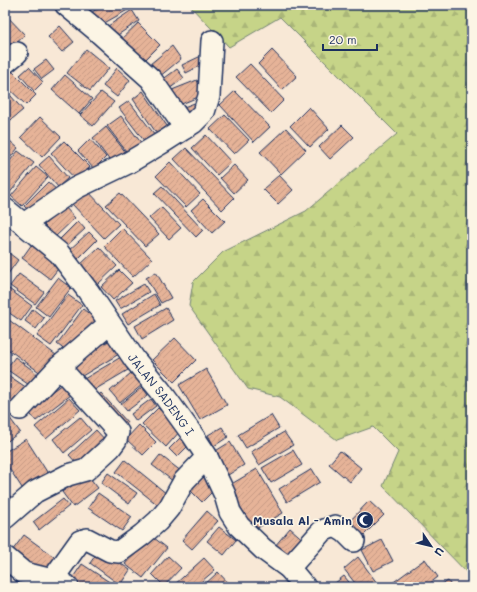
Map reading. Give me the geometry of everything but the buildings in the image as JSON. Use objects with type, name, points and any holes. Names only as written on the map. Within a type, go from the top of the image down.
[{"type":"street","points":[[66,5],[151,78],[185,128]]},
{"type":"street","points":[[24,224],[76,188],[128,163],[185,128],[204,112],[209,96],[212,41]]},
{"type":"street","name":"JALAN SADENG I","points":[[5,209],[59,253],[88,291],[109,324],[135,360],[160,390],[206,457],[225,495],[230,512],[239,526],[262,549],[289,568],[305,587]]},
{"type":"street","points":[[20,409],[59,367],[109,324]]},
{"type":"street","points":[[5,518],[35,492],[68,475],[86,470],[116,440],[118,432],[59,367]]},
{"type":"street","points":[[5,556],[24,573],[60,584],[80,541],[87,539],[110,550],[119,552],[142,535],[169,508],[184,481],[206,457]]},
{"type":"street","points":[[289,568],[322,531],[335,526],[345,532],[354,541]]},
{"type":"green space","points":[[189,5],[472,5],[472,578],[383,486],[398,452],[373,427],[337,440],[280,397],[248,389],[189,306],[193,282],[223,252],[306,211],[397,134],[280,17],[229,47]]},
{"type":"place","name":"Musala Al - Amin","points":[[365,520]]}]
